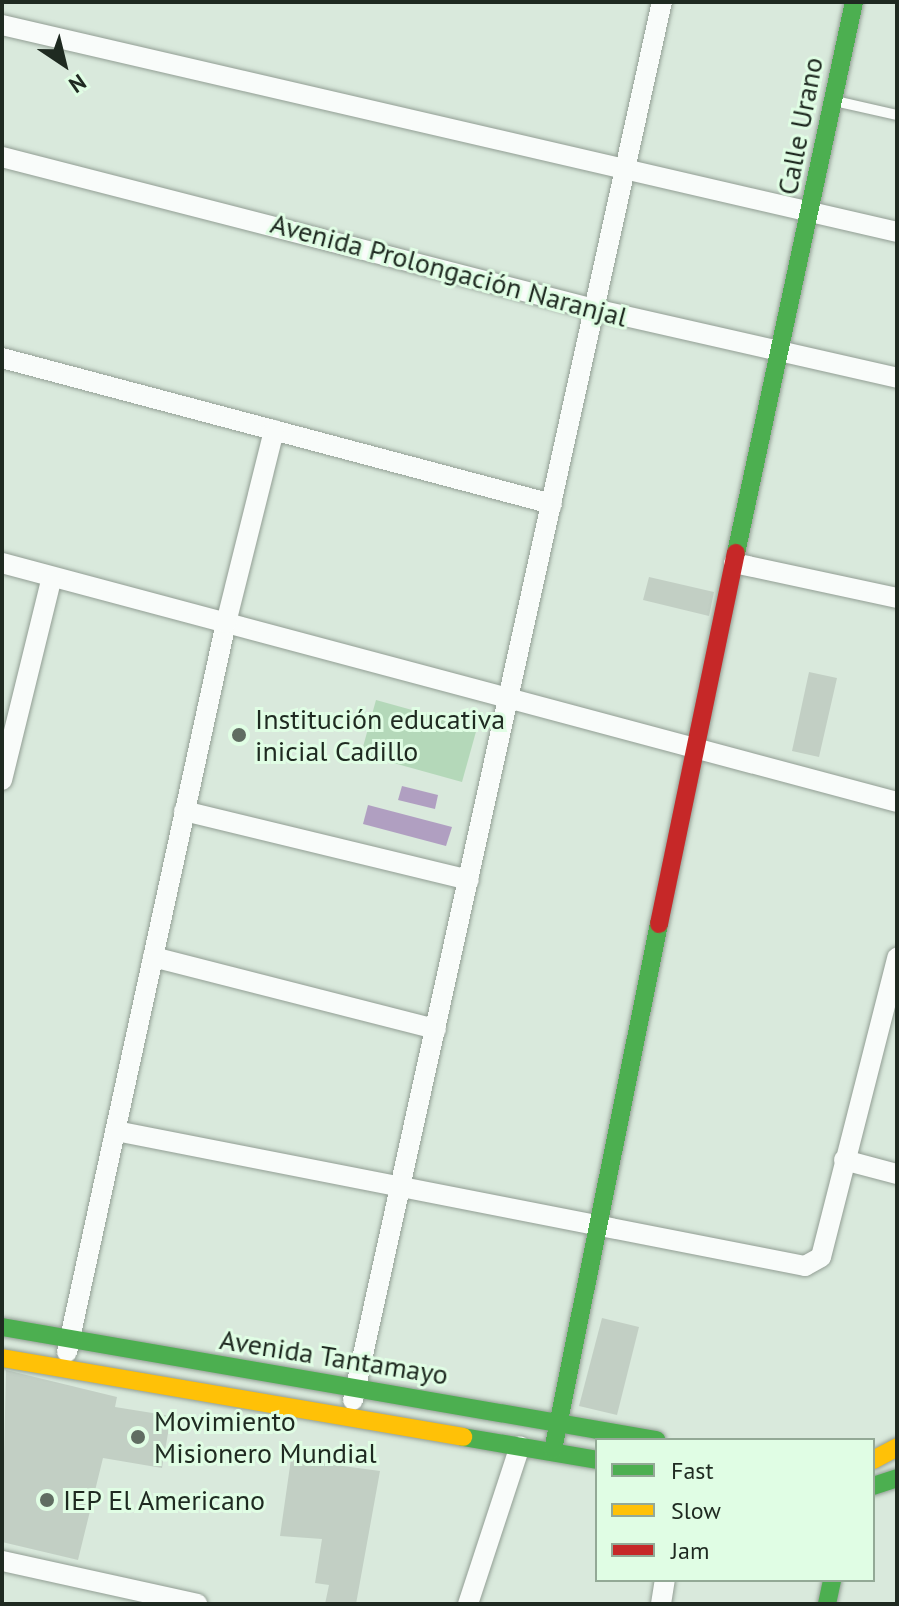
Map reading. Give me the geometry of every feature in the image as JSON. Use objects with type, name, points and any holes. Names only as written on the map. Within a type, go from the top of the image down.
[{"type":"street","points":[[347,1420],[402,1186],[662,2]]},
{"type":"street","name":"Calle Urano","points":[[553,1450],[694,748],[779,352],[802,260],[854,2]]},
{"type":"street","points":[[2,25],[897,232]]},
{"type":"street","name":"Avenida Prolongación Naranjal","points":[[2,157],[594,309],[897,378]]},
{"type":"street","points":[[2,358],[552,504]]},
{"type":"street","points":[[60,1371],[71,1341],[184,811],[274,430]]},
{"type":"street","points":[[2,563],[897,802]]},
{"type":"street","points":[[734,563],[897,598]]},
{"type":"street","points":[[2,780],[52,577]]},
{"type":"street","points":[[184,811],[469,880]]},
{"type":"street","points":[[153,957],[436,1029]]},
{"type":"street","points":[[116,1131],[402,1186],[595,1229],[805,1266],[821,1257],[897,958]]},
{"type":"street","points":[[844,1160],[897,1174]]},
{"type":"street","name":"Avenida Tantamayo","points":[[2,1327],[355,1391],[559,1419],[647,1438]]},
{"type":"street","name":"Avenida Tantamayo","points":[[2,1358],[60,1371],[347,1420],[553,1450],[595,1460]]},
{"type":"street","points":[[468,1604],[520,1446]]},
{"type":"street","points":[[875,1459],[897,1447]]},
{"type":"street","points":[[875,1485],[897,1478]]},
{"type":"street","points":[[2,1561],[131,1597],[197,1604]]},
{"type":"street","points":[[661,1604],[665,1582]]},
{"type":"street","points":[[827,1604],[832,1582]]},
{"type":"lane","points":[[833,100],[897,115]]},
{"type":"green space","points":[[376,700],[477,728],[462,782],[361,754]]},
{"type":"shaded area","points":[[402,786],[438,795],[435,809],[398,800]]},
{"type":"shaded area","points":[[368,805],[452,827],[446,846],[363,824]]},
{"type":"building","points":[[649,577],[714,592],[709,616],[643,600]]},
{"type":"building","points":[[809,672],[837,678],[819,757],[792,751]]},
{"type":"building","points":[[602,1318],[639,1327],[617,1415],[579,1406]]},
{"type":"building","name":"IEP El Americano","points":[[6,1370],[117,1397],[115,1407],[171,1416],[162,1468],[103,1458],[78,1560],[2,1542]]},
{"type":"building","points":[[291,1459],[380,1471],[356,1604],[325,1604],[329,1585],[315,1583],[322,1539],[280,1536]]},
{"type":"traffic: fast","points":[[736,553],[854,2]]},
{"type":"traffic: fast","points":[[553,1450],[659,924]]},
{"type":"traffic: fast","points":[[2,1327],[644,1438]]},
{"type":"traffic: fast","points":[[463,1437],[595,1460]]},
{"type":"traffic: fast","points":[[875,1485],[897,1478]]},
{"type":"traffic: fast","points":[[827,1604],[832,1582]]},
{"type":"traffic: slow","points":[[2,1358],[463,1437]]},
{"type":"traffic: slow","points":[[875,1459],[897,1447]]},
{"type":"traffic: jam","points":[[659,924],[736,553]]},
{"type":"place","name":"Institución educativa inicial Cadillo","points":[[239,735]]},
{"type":"place","name":"Movimiento Misionero Mundial","points":[[138,1437]]},
{"type":"place","name":"IEP El Americano","points":[[47,1500]]}]
